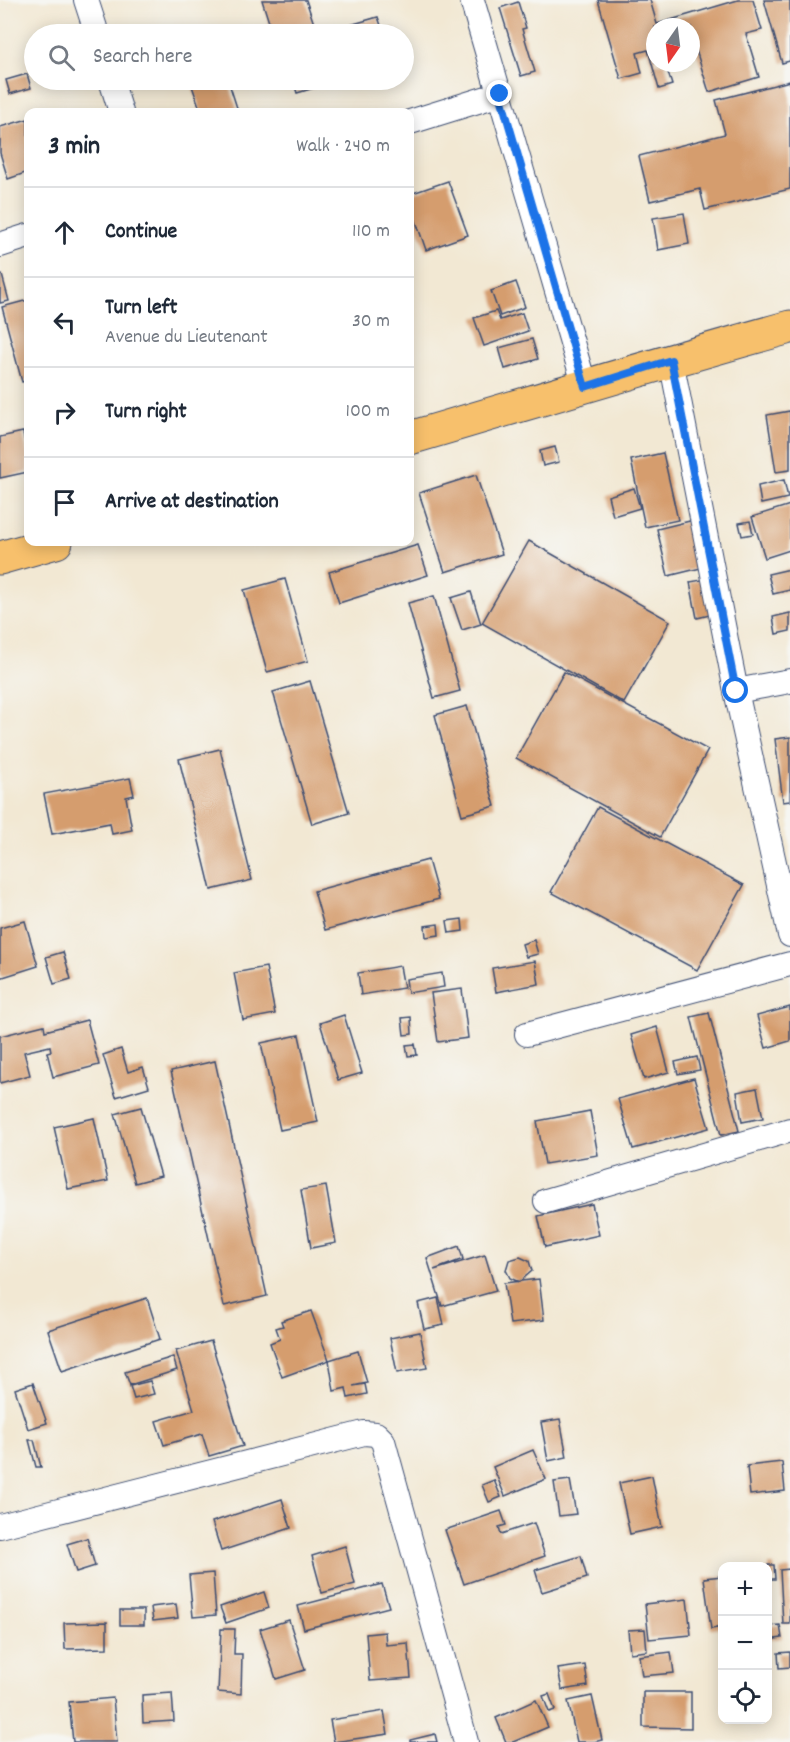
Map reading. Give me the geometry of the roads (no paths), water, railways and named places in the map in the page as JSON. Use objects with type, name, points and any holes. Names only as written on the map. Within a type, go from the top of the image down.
[{"type":"main road","points":[[414,437],[790,327]]},
{"type":"main road","points":[[0,558],[42,546]]},
{"type":"street","points":[[86,0],[94,24]]},
{"type":"street","points":[[472,0],[585,387]]},
{"type":"street","points":[[114,90],[120,108]]},
{"type":"street","points":[[414,121],[500,94]]},
{"type":"street","points":[[0,245],[24,237]]},
{"type":"street","points":[[671,360],[736,691],[790,935]]},
{"type":"street","points":[[736,691],[790,681]]},
{"type":"street","points":[[527,1034],[790,964]]},
{"type":"street","points":[[546,1201],[790,1130]]},
{"type":"street","points":[[0,1526],[364,1432],[376,1434],[382,1441],[466,1742]]}]
